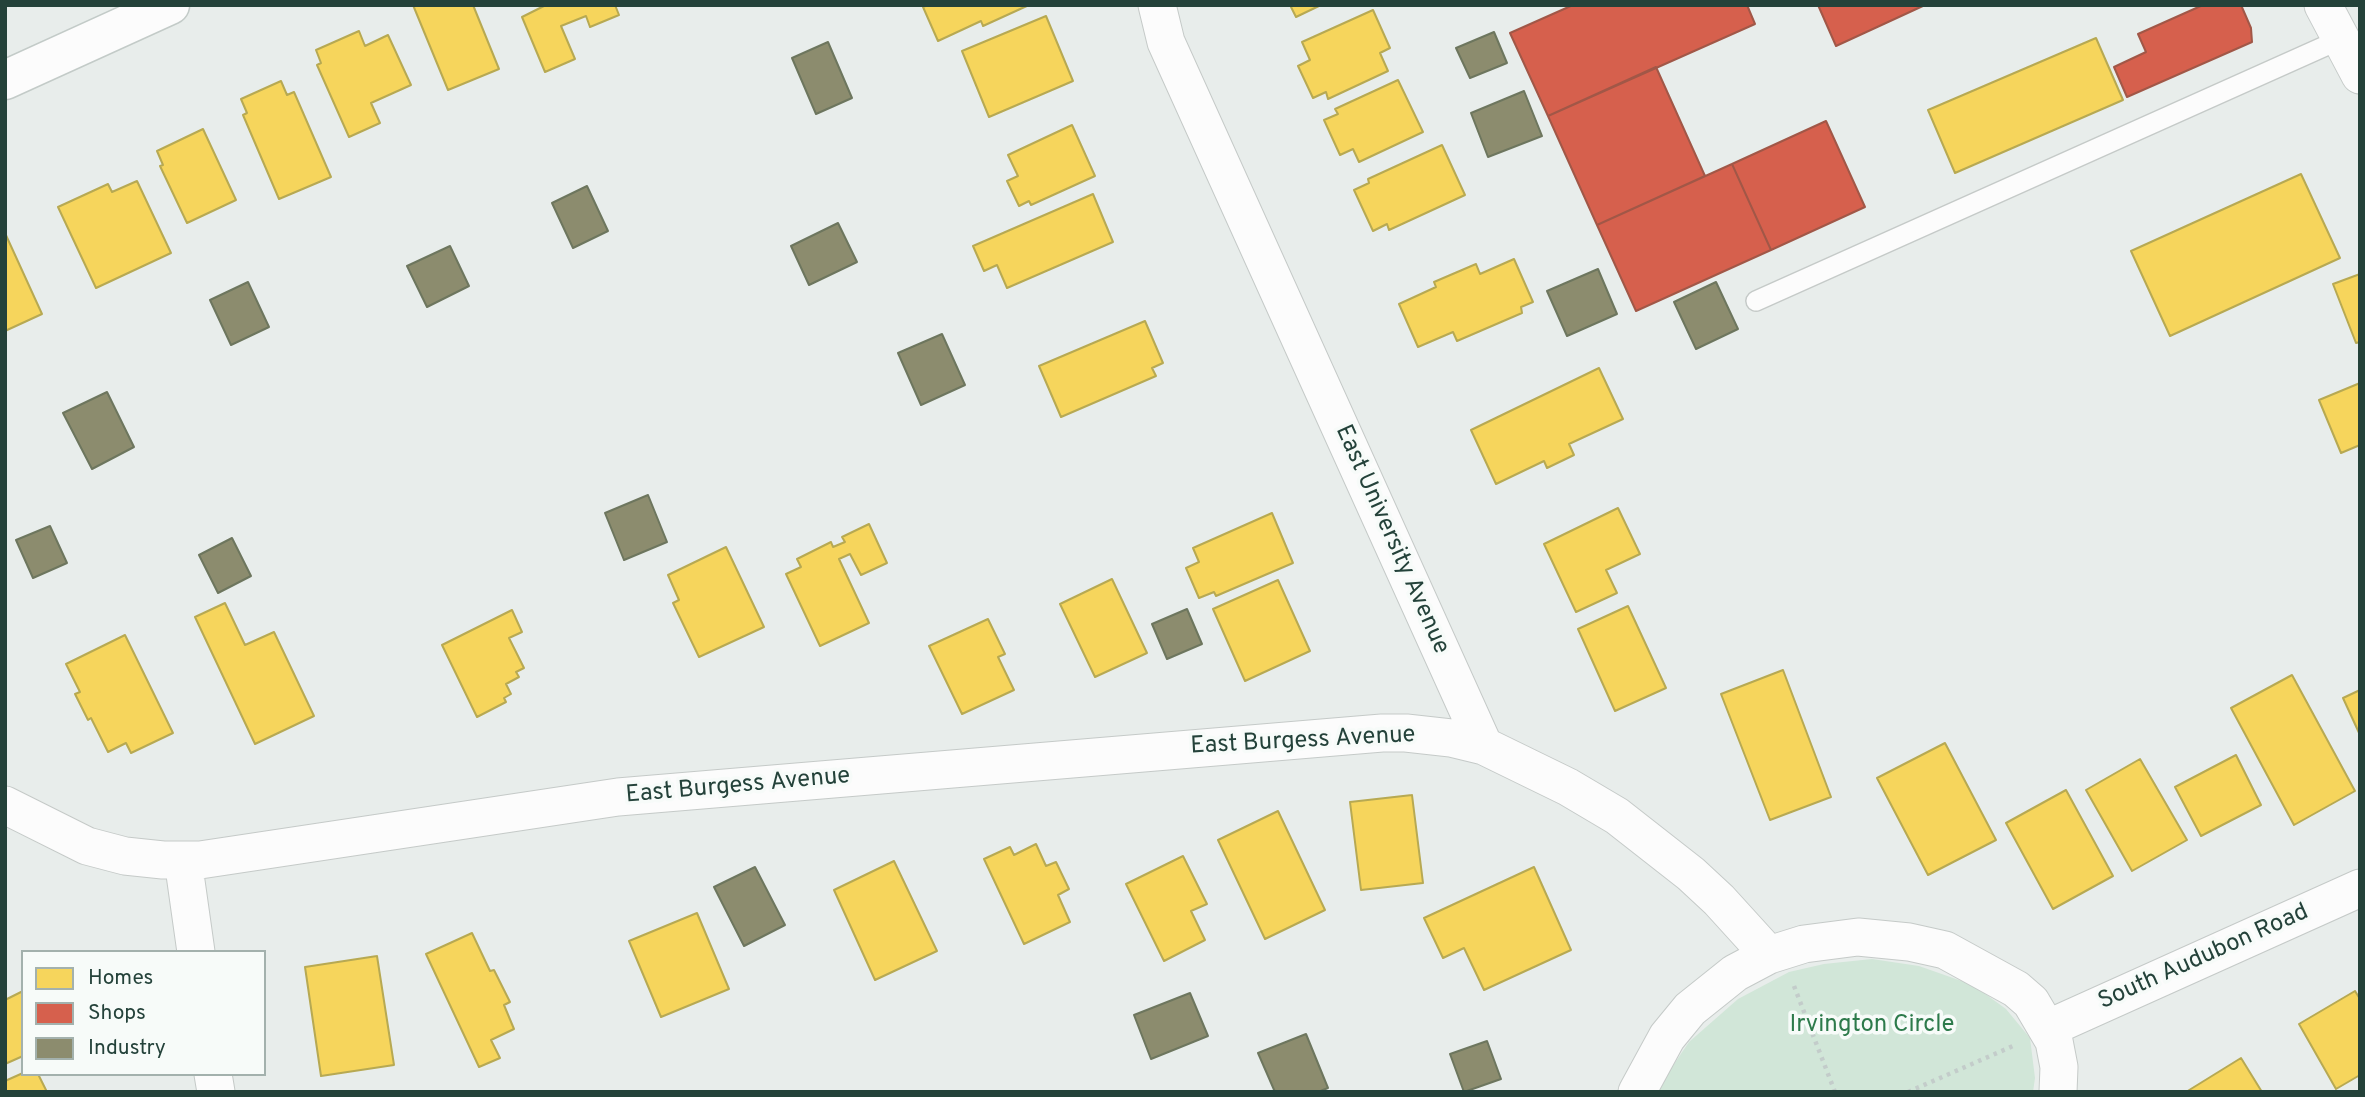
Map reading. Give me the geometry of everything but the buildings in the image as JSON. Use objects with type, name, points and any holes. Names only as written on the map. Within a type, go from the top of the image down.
[{"type":"street","points":[[5,80],[170,5]]},
{"type":"street","name":"East University Avenue","points":[[1157,5],[1166,42],[1484,746]]},
{"type":"street","points":[[2323,5],[2360,75]]},
{"type":"street","name":"East Burgess Avenue","points":[[5,805],[87,846],[125,856],[209,860],[632,796],[1382,733],[1451,738],[1484,746]]},
{"type":"street","points":[[1484,746],[1568,787],[1617,816],[1691,874],[1719,900],[1769,955]]},
{"type":"street","points":[[183,860],[196,950]]},
{"type":"street","name":"South Audubon Road","points":[[2033,1036],[2360,888]]},
{"type":"street","points":[[1637,1092],[1657,1052],[1690,1009],[1735,973],[1769,955],[1804,944],[1858,937],[1909,942],[1945,950],[2016,989],[2031,1002],[2033,1036],[2058,1054],[2058,1092]]},
{"type":"lane","points":[[1756,301],[2341,39]]},
{"type":"path","points":[[1793,984],[1835,1092]]},
{"type":"path","points":[[1908,1092],[2033,1036]]},
{"type":"green space","name":"Irvington Circle","points":[[1872,959],[1919,966],[1973,985],[2006,1009],[2030,1038],[2035,1078],[2033,1092],[1655,1092],[1689,1042],[1738,999],[1789,972],[1824,964]]}]
